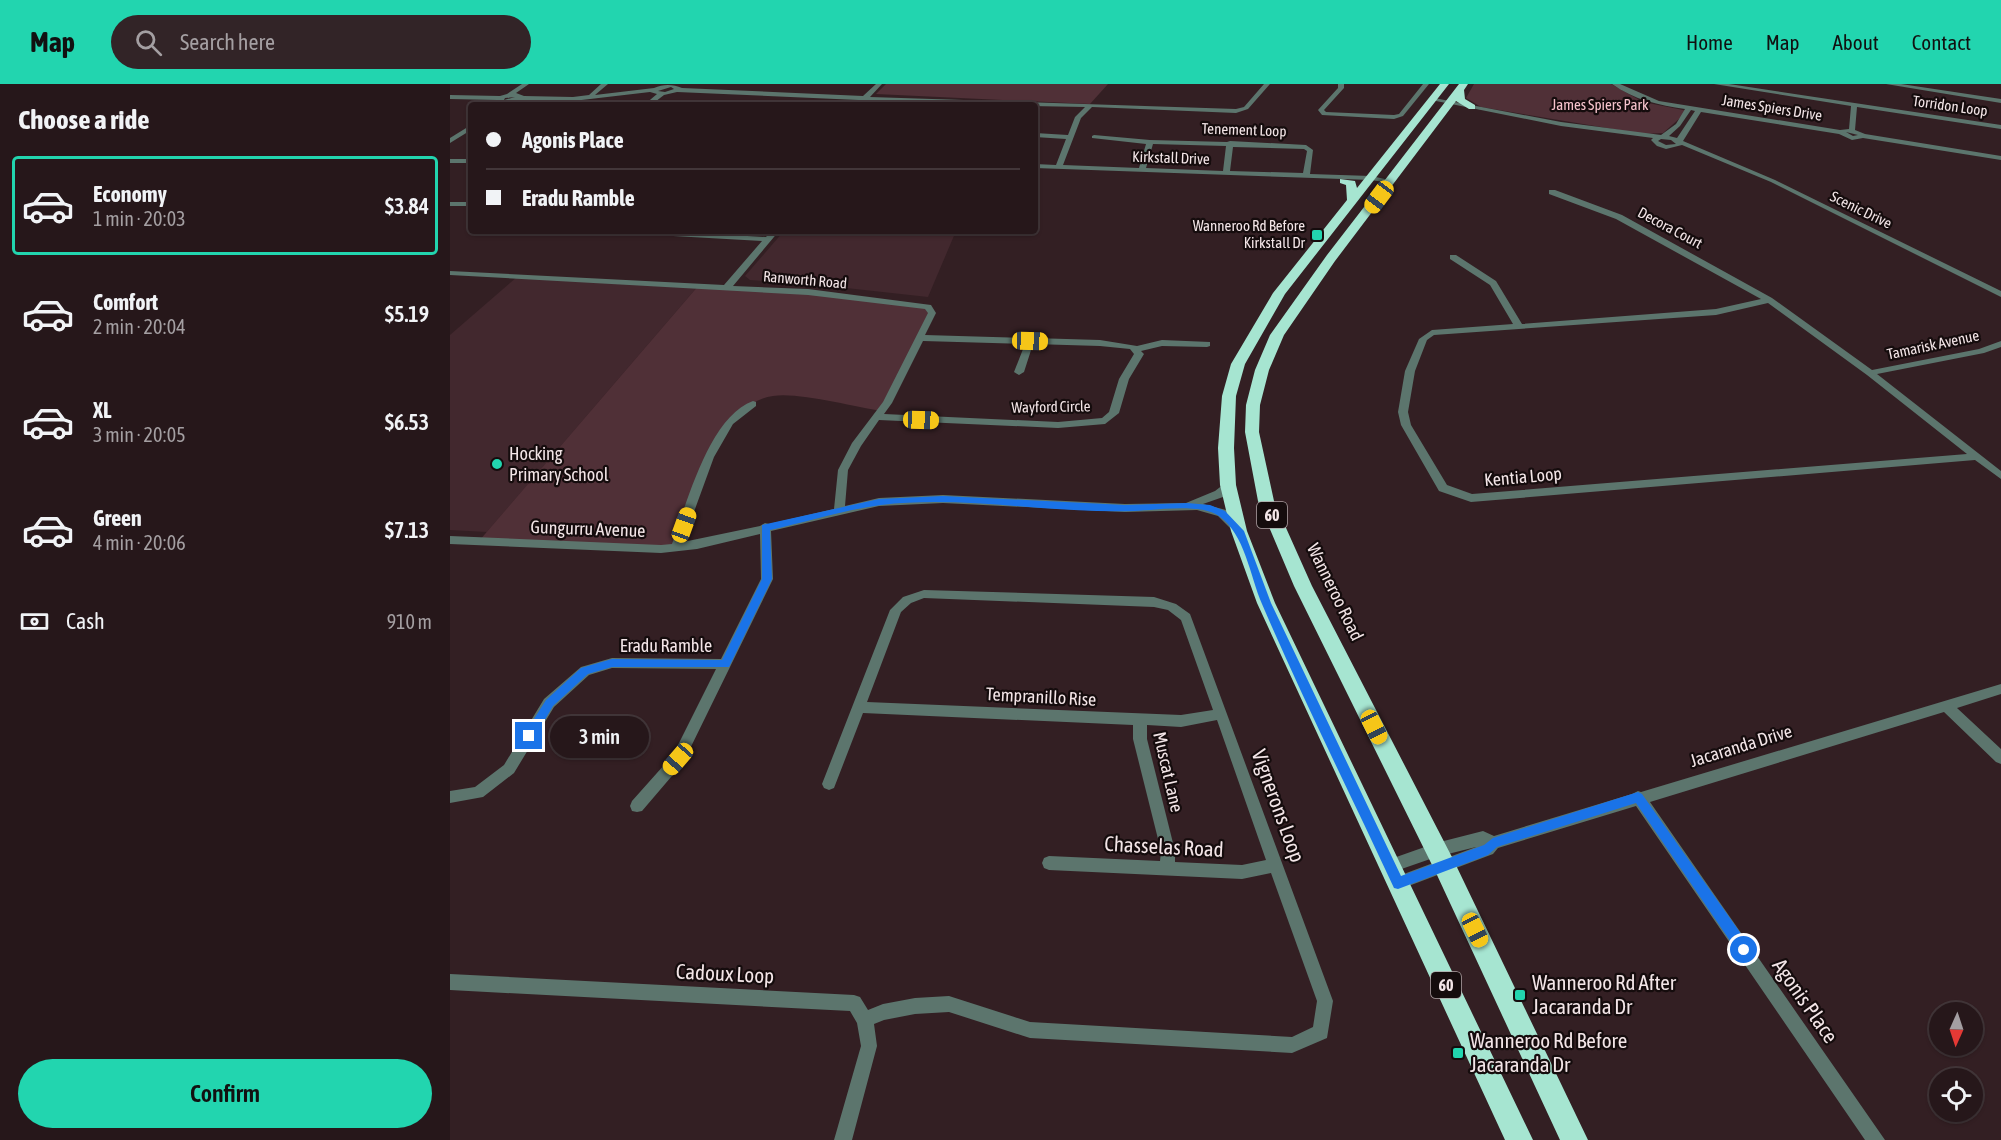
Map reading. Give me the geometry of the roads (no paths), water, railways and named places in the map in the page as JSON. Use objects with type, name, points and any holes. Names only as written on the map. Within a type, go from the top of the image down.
[{"type":"highway","name":"60","points":[[1445,84],[1278,293],[1238,364],[1229,396],[1226,448],[1228,485],[1239,531],[1266,603],[1519,1140]]},
{"type":"highway","name":"Wanneroo Road","points":[[1462,87],[1292,312],[1271,345],[1253,405],[1252,432],[1266,501],[1303,586],[1441,859],[1574,1140]]},
{"type":"highway","points":[[1462,87],[1460,100],[1469,108]]},
{"type":"highway","points":[[1446,108],[1449,111],[1469,108]]},
{"type":"highway","points":[[1344,181],[1352,187],[1353,201]]},
{"type":"street","points":[[507,100],[526,84]]},
{"type":"street","points":[[507,100],[533,84]]},
{"type":"street","points":[[591,97],[605,84]]},
{"type":"street","points":[[734,92],[742,84]]},
{"type":"street","points":[[866,98],[879,84]]},
{"type":"street","points":[[1038,105],[1236,111],[1246,108],[1267,84]]},
{"type":"street","points":[[1341,84],[1341,88],[1321,110],[1324,114],[1394,117],[1401,115],[1426,84]]},
{"type":"street","name":"James Spiers Drive","points":[[1615,84],[1643,99],[1841,132],[1850,137],[1863,136]]},
{"type":"street","name":"Torridon Loop","points":[[1717,84],[2001,127]]},
{"type":"street","name":"Torridon Loop","points":[[1889,84],[2001,101]]},
{"type":"street","points":[[450,97],[507,100],[591,97],[675,86],[734,92],[803,92],[926,102]]},
{"type":"street","points":[[651,102],[675,86]]},
{"type":"street","points":[[654,90],[655,93],[662,94]]},
{"type":"street","points":[[1433,101],[1446,108]]},
{"type":"street","points":[[1852,130],[1854,105]]},
{"type":"street","points":[[1059,167],[1078,117],[1089,106]]},
{"type":"street","points":[[1469,108],[1659,139],[1670,133],[1683,120],[1689,108]]},
{"type":"street","name":"James Spiers Drive","points":[[1679,142],[1700,110]]},
{"type":"street","points":[[450,136],[468,124]]},
{"type":"street","points":[[450,141],[468,129]]},
{"type":"street","points":[[1841,132],[1852,130],[1863,136],[2001,158]]},
{"type":"street","points":[[1038,135],[1071,136]]},
{"type":"street","name":"Tenement Loop","points":[[1094,137],[1150,142],[1306,147],[1310,150],[1306,176]]},
{"type":"street","name":"Scenic Drive","points":[[1659,139],[1679,142],[1773,181],[2001,294]]},
{"type":"street","name":"Scenic Drive","points":[[1659,139],[1671,147],[1706,154]]},
{"type":"street","points":[[1142,171],[1150,142]]},
{"type":"street","points":[[1671,147],[1678,146],[1679,142]]},
{"type":"street","points":[[1226,174],[1230,143]]},
{"type":"street","points":[[450,161],[468,161]]},
{"type":"street","name":"Kirkstall Drive","points":[[1038,166],[1306,176],[1369,180],[1388,184]]},
{"type":"street","name":"Kirkstall Drive","points":[[1306,176],[1344,181],[1369,180]]},
{"type":"street","name":"Decora Court","points":[[1552,192],[1619,217],[1770,300]]},
{"type":"street","points":[[450,204],[468,204]]},
{"type":"street","points":[[676,234],[768,239]]},
{"type":"street","points":[[727,287],[772,234]]},
{"type":"street","points":[[1453,257],[1492,283],[1518,325]]},
{"type":"street","name":"Ranworth Road","points":[[450,273],[808,292],[928,307],[932,313],[892,394],[856,445],[843,470],[839,510]]},
{"type":"street","points":[[1770,300],[1870,373],[2001,476]]},
{"type":"street","name":"Kentia Loop","points":[[1770,300],[1716,312],[1455,329],[1432,333],[1423,339],[1410,371],[1403,412],[1406,425],[1443,488],[1471,498],[1976,457]]},
{"type":"street","points":[[920,338],[1100,343],[1128,345],[1136,349],[1162,343],[1207,344]]},
{"type":"street","points":[[1019,372],[1030,341]]},
{"type":"street","name":"Tamarisk Avenue","points":[[1870,373],[1981,351],[2001,344]]},
{"type":"street","name":"Wayford Circle","points":[[877,417],[1058,425],[1105,421],[1114,413],[1124,379],[1139,354],[1136,349]]},
{"type":"street","points":[[676,547],[709,457],[729,422],[753,404]]},
{"type":"street","name":"Gungurru Avenue","points":[[1187,506],[1219,494],[1228,485]]},
{"type":"street","name":"Gungurru Avenue","points":[[450,540],[661,549],[697,545],[765,527],[879,502],[943,499],[1125,508],[1187,506],[1210,508],[1222,513],[1239,531]]},
{"type":"street","points":[[637,806],[678,759],[767,579],[765,527]]},
{"type":"street","name":"Vignerons Loop","points":[[829,784],[896,610],[907,600],[924,594],[1154,602],[1172,607],[1186,617],[1325,1001],[1321,1032],[1292,1045],[1030,1030],[949,1004],[904,1008],[883,1012],[865,1020]]},
{"type":"street","name":"Eradu Ramble","points":[[450,797],[478,793],[509,769],[549,703],[585,671],[612,663],[725,664]]},
{"type":"street","name":"Jacaranda Drive","points":[[1394,874],[1441,859],[1488,849],[1493,843],[1638,797],[2001,688]]},
{"type":"street","points":[[1946,705],[2001,758]]},
{"type":"street","name":"Tempranillo Rise","points":[[858,707],[1181,722],[1221,714]]},
{"type":"street","name":"Muscat Lane","points":[[1140,720],[1140,739],[1168,851],[1167,868]]},
{"type":"street","name":"Agonis Place","points":[[1638,797],[1876,1140]]},
{"type":"street","name":"Chasselas Road","points":[[1049,863],[1242,872],[1276,865]]},
{"type":"street","name":"Cadoux Loop","points":[[450,982],[855,1003],[865,1020]]},
{"type":"street","points":[[843,1140],[869,1046],[865,1020]]},
{"type":"place","name":"Wanneroo Rd Before Kirkstall Dr","points":[[1317,235]]},
{"type":"place","name":"Hocking Primary School","points":[[497,464]]},
{"type":"place","name":"Wanneroo Rd After Jacaranda Dr","points":[[1520,995]]},
{"type":"place","name":"Wanneroo Rd Before Jacaranda Dr","points":[[1458,1053]]},
{"type":"park label","name":"James Spiers Park","points":[[1600,105]]}]
